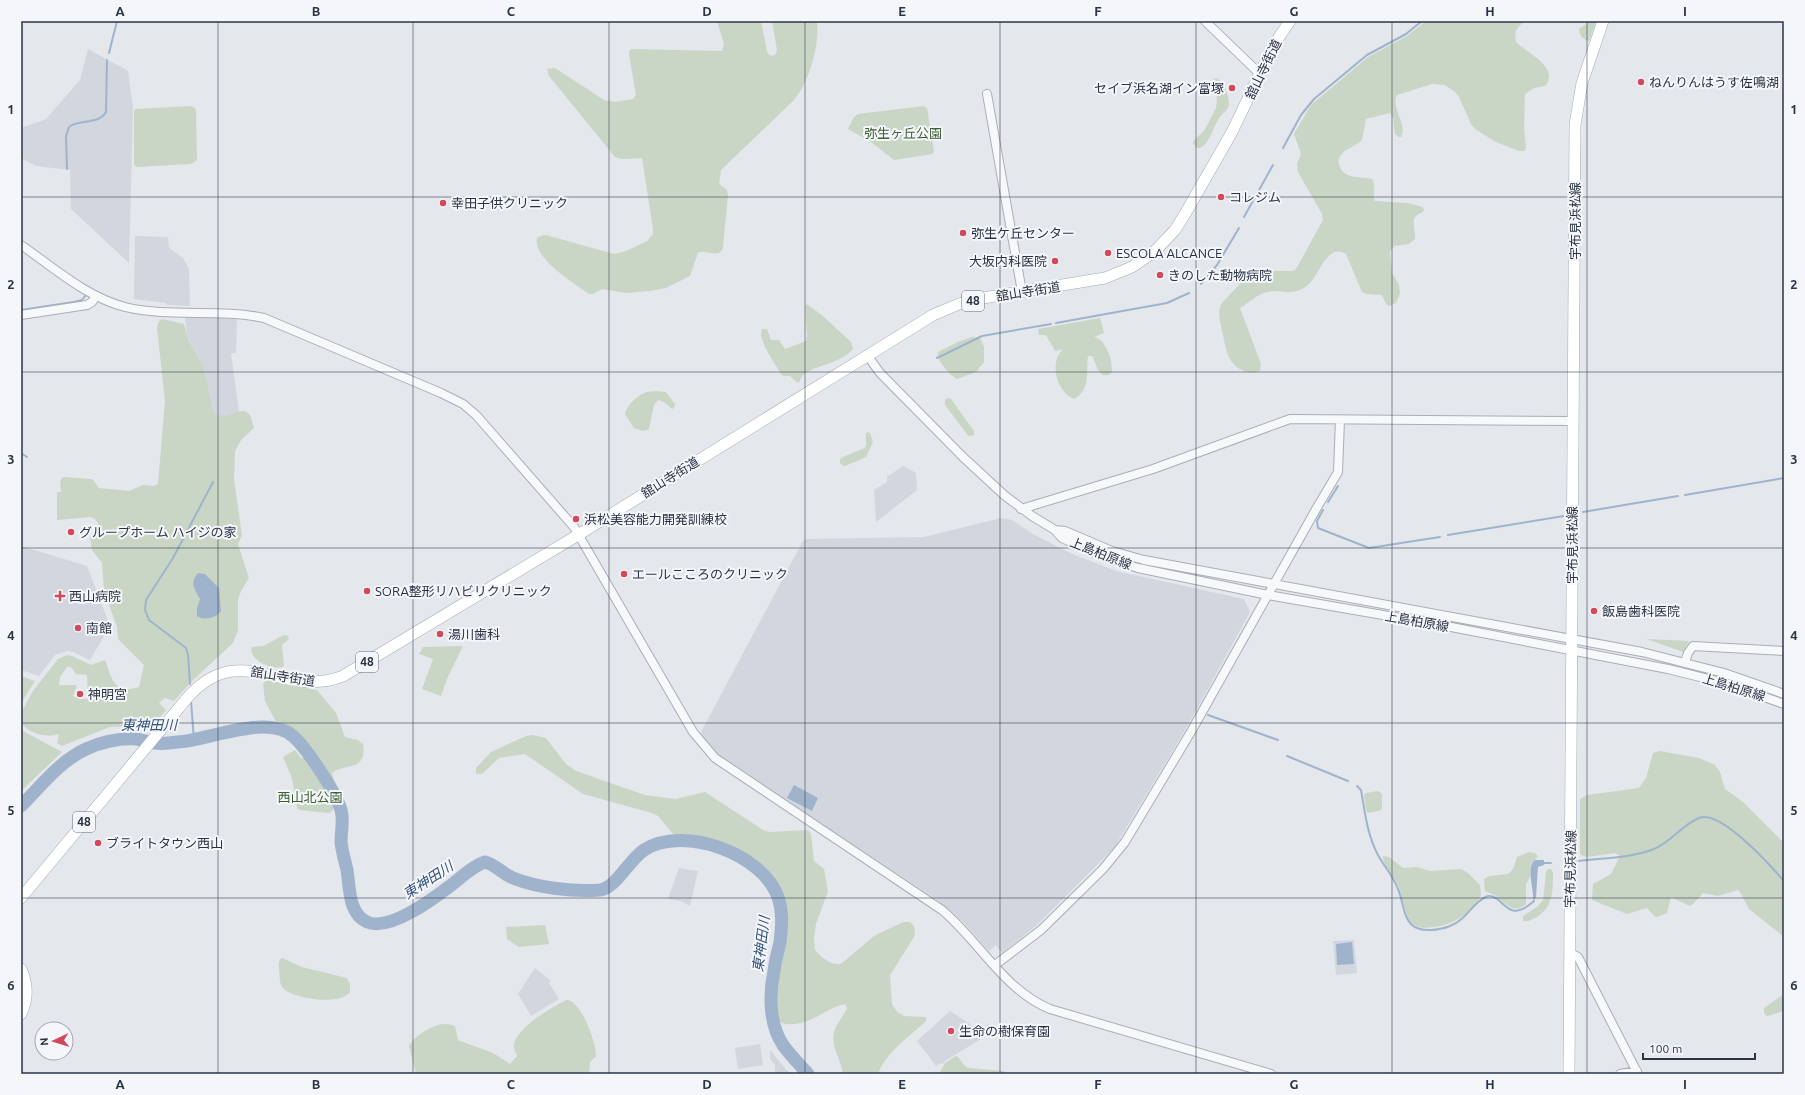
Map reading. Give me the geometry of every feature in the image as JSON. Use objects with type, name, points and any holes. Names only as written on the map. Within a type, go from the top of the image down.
[{"type":"main road","name":"舘山寺街道","points":[[21,898],[193,692],[211,677],[225,672],[240,670],[306,682],[321,682],[336,679],[351,672],[578,534],[924,320],[950,307],[977,300],[1106,278],[1132,267],[1155,251],[1172,234],[1185,214],[1233,131],[1275,42],[1290,21]]},
{"type":"main road","name":"宇布見浜松線","points":[[1569,1074],[1575,124],[1582,83],[1603,21]]},
{"type":"main road","points":[[21,969],[25,981],[26,995],[21,1014]]},
{"type":"street","points":[[1205,21],[1260,74]]},
{"type":"street","points":[[987,94],[1022,292]]},
{"type":"street","points":[[21,245],[96,296],[116,304],[142,310],[244,315],[264,318],[455,400],[470,409],[574,527],[693,732],[714,758],[942,910],[958,924],[995,966],[1025,996],[1050,1009],[1271,1074]]},
{"type":"street","points":[[21,315],[87,304],[92,302],[96,296]]},
{"type":"street","name":"上島柏原線","points":[[867,355],[880,373],[963,457],[1021,509],[1055,530],[1062,538],[1119,563],[1268,595],[1446,626],[1645,664],[1699,676],[1784,704]]},
{"type":"street","points":[[1021,509],[1153,469],[1290,420],[1573,421]]},
{"type":"street","points":[[995,966],[1041,930],[1103,869],[1122,847],[1192,730],[1338,472],[1340,420]]},
{"type":"street","name":"上島柏原線","points":[[1055,530],[1065,532],[1112,551],[1144,560],[1636,651],[1685,662],[1740,678],[1784,694]]},
{"type":"street","points":[[1685,662],[1688,653],[1693,646],[1784,651]]},
{"type":"street","points":[[1569,952],[1578,957],[1637,1073],[1620,1074]]},
{"type":"shaded area","points":[[88,49],[128,71],[133,108],[129,263],[71,209],[70,170],[36,166],[21,158],[21,128],[46,119],[80,80]]},
{"type":"shaded area","points":[[135,236],[168,237],[169,248],[183,258],[189,269],[190,306],[167,305],[166,303],[134,299]]},
{"type":"shaded area","points":[[185,316],[237,319],[236,353],[231,353],[239,412],[223,416],[218,416],[214,413],[203,365],[187,336]]},
{"type":"shaded area","points":[[903,466],[916,473],[917,490],[876,522],[874,490],[887,482],[887,477]]},
{"type":"shaded area","points":[[1001,518],[1012,520],[1033,534],[1070,553],[1116,571],[1244,599],[1250,612],[1187,727],[1114,848],[1037,925],[1002,953],[996,945],[989,951],[962,921],[936,899],[726,761],[710,747],[701,732],[803,541],[806,539],[924,537]]},
{"type":"shaded area","name":"西山病院","points":[[21,546],[87,566],[110,626],[90,660],[73,652],[67,651],[55,655],[39,676],[21,670]]},
{"type":"shaded area","points":[[679,868],[698,871],[690,906],[680,901],[668,899]]},
{"type":"shaded area","points":[[1354,940],[1357,973],[1336,975],[1333,941]]},
{"type":"shaded area","points":[[535,968],[551,981],[549,983],[559,999],[531,1016],[518,994]]},
{"type":"shaded area","name":"生命の樹保育園","points":[[950,1011],[970,1024],[981,1039],[945,1061],[943,1064],[941,1063],[936,1066],[917,1041]]},
{"type":"shaded area","points":[[760,1044],[763,1065],[738,1069],[735,1048]]},
{"type":"shaded area","points":[[770,1050],[790,1074],[775,1074],[775,1065],[770,1059]]},
{"type":"green space","points":[[717,21],[761,21],[767,51],[769,55],[773,56],[776,54],[777,50],[772,21],[817,21],[817,41],[815,52],[804,84],[793,101],[721,170],[719,184],[727,190],[728,195],[723,247],[721,252],[698,253],[690,276],[666,288],[626,293],[602,289],[593,294],[589,294],[556,270],[548,262],[541,254],[537,246],[537,238],[546,235],[614,254],[626,251],[647,241],[653,234],[653,229],[642,158],[621,159],[615,157],[549,76],[547,69],[555,68],[604,100],[615,102],[633,99],[636,95],[629,55],[629,51],[631,49],[722,51],[724,44]]},
{"type":"green space","points":[[1426,21],[1527,21],[1521,24],[1517,29],[1515,35],[1516,42],[1540,61],[1549,73],[1549,79],[1545,86],[1534,88],[1525,94],[1524,127],[1526,149],[1524,151],[1519,151],[1496,142],[1475,129],[1471,124],[1459,97],[1445,85],[1432,84],[1397,95],[1395,100],[1403,132],[1401,137],[1395,134],[1393,118],[1390,113],[1366,119],[1362,140],[1348,149],[1340,157],[1339,164],[1341,169],[1348,175],[1372,179],[1374,184],[1375,201],[1407,203],[1423,207],[1424,210],[1416,216],[1414,220],[1415,239],[1409,244],[1394,246],[1390,252],[1392,273],[1399,285],[1400,293],[1396,303],[1389,306],[1386,304],[1382,295],[1366,294],[1362,292],[1346,254],[1339,252],[1334,253],[1329,256],[1312,281],[1303,289],[1293,292],[1267,292],[1240,308],[1261,364],[1260,371],[1244,371],[1234,365],[1225,346],[1219,312],[1221,304],[1250,273],[1258,271],[1293,271],[1296,269],[1323,220],[1322,214],[1298,172],[1297,164],[1301,154],[1294,134],[1311,105],[1368,57],[1407,36]]},
{"type":"green space","points":[[1590,21],[1596,21],[1589,41],[1582,37],[1579,29]]},
{"type":"green space","points":[[1216,78],[1219,79],[1226,90],[1229,105],[1218,121],[1209,139],[1203,146],[1197,148],[1193,143],[1194,140],[1204,131],[1216,108],[1217,98],[1212,81]]},
{"type":"green space","points":[[190,106],[195,108],[196,111],[197,160],[191,164],[137,167],[134,165],[135,109]]},
{"type":"green space","name":"弥生ヶ丘公園","points":[[924,106],[927,108],[934,151],[933,154],[894,160],[871,142],[848,129],[854,117],[858,114]]},
{"type":"green space","points":[[807,304],[824,317],[851,342],[853,349],[843,357],[805,373],[802,375],[798,383],[790,376],[783,376],[781,374],[764,345],[761,333],[762,329],[767,329],[771,340],[779,340],[785,349],[806,341],[805,307]]},
{"type":"green space","points":[[1100,318],[1104,333],[1094,337],[1102,342],[1108,351],[1112,372],[1109,375],[1102,374],[1092,356],[1088,356],[1087,380],[1083,391],[1074,399],[1063,390],[1056,376],[1056,361],[1063,349],[1055,351],[1046,335],[1039,335],[1038,329]]},
{"type":"green space","points":[[162,319],[184,324],[188,339],[203,365],[214,413],[221,416],[245,411],[250,415],[254,428],[241,440],[235,451],[234,479],[242,535],[238,544],[249,578],[241,591],[238,600],[238,630],[233,643],[193,680],[174,701],[165,698],[159,703],[166,710],[151,729],[128,726],[110,727],[62,746],[57,743],[59,734],[49,736],[38,734],[28,730],[21,722],[21,713],[33,691],[58,659],[67,655],[91,665],[105,660],[115,684],[124,689],[139,687],[144,665],[118,639],[117,627],[104,590],[102,563],[92,550],[90,537],[101,528],[95,519],[91,517],[57,520],[57,492],[61,492],[60,481],[63,477],[91,479],[99,488],[129,491],[143,485],[154,486],[158,484],[165,401],[157,328],[159,321]],"holes":[[[67,667],[71,667],[76,674],[87,675],[87,699],[79,699],[73,696],[77,685],[59,685],[60,677]]]},
{"type":"green space","points":[[972,337],[980,338],[984,347],[984,362],[976,372],[957,379],[947,371],[941,363],[938,352]]},
{"type":"green space","points":[[647,392],[666,392],[675,404],[674,408],[672,409],[664,402],[658,400],[654,405],[649,429],[643,431],[634,428],[625,414],[631,403],[639,396]]},
{"type":"green space","points":[[947,398],[951,399],[974,431],[974,435],[969,436],[967,434],[945,405],[945,400]]},
{"type":"green space","points":[[867,432],[870,433],[873,442],[866,457],[845,466],[842,465],[840,463],[840,459],[865,448]]},
{"type":"green space","points":[[284,635],[288,636],[289,639],[282,645],[284,666],[274,667],[263,664],[254,656],[252,647],[263,646]]},
{"type":"green space","points":[[1647,639],[1689,641],[1683,652]]},
{"type":"green space","points":[[463,646],[447,679],[441,696],[422,689],[433,659],[419,654],[423,647]]},
{"type":"green space","points":[[21,676],[35,681],[21,703]]},
{"type":"green space","name":"西山北公園","points":[[266,680],[317,690],[336,713],[345,737],[358,740],[363,744],[361,760],[357,764],[336,770],[332,774],[339,797],[333,810],[329,813],[299,810],[297,808],[292,778],[283,757],[295,750],[302,759],[307,746],[303,740],[288,741],[284,737],[265,701],[263,684]]},
{"type":"green space","points":[[21,730],[62,752],[21,791]]},
{"type":"green space","points":[[533,735],[546,738],[566,764],[576,771],[645,795],[675,799],[705,792],[763,830],[770,832],[808,830],[811,834],[814,861],[824,869],[828,891],[816,924],[814,937],[815,950],[826,960],[841,964],[874,936],[903,922],[910,922],[915,928],[914,937],[890,975],[892,1004],[897,1012],[904,1016],[926,1017],[926,1021],[892,1052],[886,1059],[878,1074],[843,1074],[833,1040],[836,1026],[847,1007],[845,1004],[802,1023],[785,1024],[777,1018],[775,1009],[776,985],[783,944],[786,910],[778,888],[767,873],[753,861],[727,846],[703,839],[674,835],[658,816],[652,813],[583,794],[525,754],[499,758],[482,774],[476,774],[476,768],[491,752],[526,736]]},
{"type":"green space","points":[[1660,751],[1699,758],[1715,765],[1720,772],[1725,789],[1743,802],[1784,843],[1784,937],[1749,909],[1738,890],[1718,896],[1703,893],[1690,906],[1671,897],[1667,913],[1657,917],[1654,916],[1647,908],[1627,914],[1592,900],[1593,884],[1611,874],[1620,856],[1615,853],[1587,857],[1580,854],[1580,799],[1587,795],[1639,788],[1646,778],[1653,753]]},
{"type":"green space","points":[[1378,791],[1382,794],[1382,809],[1368,813],[1366,810],[1364,795],[1366,793]]},
{"type":"green space","points":[[1529,852],[1535,853],[1538,856],[1531,864],[1530,877],[1526,884],[1526,904],[1518,909],[1514,908],[1485,891],[1484,879],[1489,876],[1508,874],[1513,869],[1517,857]]},
{"type":"green space","points":[[1383,856],[1389,857],[1403,868],[1417,867],[1430,871],[1461,869],[1468,873],[1480,885],[1481,896],[1467,913],[1455,921],[1441,926],[1426,928],[1418,927],[1413,924],[1408,916],[1397,883],[1386,866]]},
{"type":"green space","points":[[1548,869],[1551,869],[1553,873],[1553,886],[1549,905],[1535,918],[1529,921],[1523,921],[1523,916],[1537,907],[1543,900],[1546,872]]},
{"type":"green space","points":[[545,925],[549,944],[519,947],[507,939],[506,927]]},
{"type":"green space","points":[[282,958],[302,967],[347,978],[350,984],[350,992],[337,999],[327,1000],[305,998],[287,991],[282,987],[280,980],[279,962]]},
{"type":"green space","points":[[1784,994],[1784,1011],[1767,1016],[1764,1013],[1764,1008]]},
{"type":"green space","points":[[567,1000],[573,1002],[583,1015],[594,1042],[596,1056],[590,1062],[589,1074],[416,1074],[409,1046],[417,1036],[435,1026],[449,1024],[455,1026],[458,1040],[493,1053],[510,1064],[517,1056],[514,1048],[515,1041],[519,1034],[534,1020],[553,1007]]},
{"type":"green space","points":[[956,1056],[968,1068],[1004,1071],[1006,1073],[939,1074],[945,1063]]},
{"type":"water","points":[[198,573],[205,574],[219,588],[221,611],[213,617],[200,618],[197,616],[197,608],[200,599],[193,583]]},
{"type":"water","points":[[794,785],[818,798],[812,811],[787,798]]},
{"type":"water","points":[[1535,860],[1544,860],[1544,865],[1538,867],[1536,897],[1533,902],[1530,874],[1532,863]]},
{"type":"water","points":[[1352,942],[1354,964],[1337,965],[1336,944]]},
{"type":"waterway","points":[[109,53],[117,21]]},
{"type":"waterway","points":[[1283,148],[1301,115],[1314,99],[1367,55],[1406,34],[1422,21]]},
{"type":"waterway","points":[[67,169],[66,136],[69,127],[78,123],[99,119],[106,112],[107,60]]},
{"type":"waterway","points":[[1244,217],[1273,165]]},
{"type":"waterway","points":[[1201,284],[1217,265],[1239,228]]},
{"type":"waterway","points":[[1056,323],[1167,303],[1189,293]]},
{"type":"waterway","points":[[21,310],[74,302],[82,300],[86,295]]},
{"type":"waterway","points":[[937,358],[982,336],[1051,324]]},
{"type":"waterway","points":[[21,453],[27,457]]},
{"type":"waterway","points":[[1685,495],[1784,478]]},
{"type":"waterway","points":[[190,684],[188,655],[186,648],[149,620],[145,610],[146,600],[173,558],[213,482]]},
{"type":"waterway","points":[[1328,502],[1338,486]]},
{"type":"waterway","points":[[1583,512],[1678,496]]},
{"type":"waterway","points":[[1323,510],[1317,521],[1318,528],[1369,548],[1440,537]]},
{"type":"waterway","points":[[1448,535],[1564,516]]},
{"type":"waterway","points":[[191,701],[194,740]]},
{"type":"waterway","points":[[1208,715],[1278,740]]},
{"type":"waterway","name":"東神田川","points":[[21,806],[51,774],[68,760],[86,749],[104,742],[139,739],[155,743],[166,743],[191,740],[254,728],[269,727],[283,730],[300,743],[320,771],[338,802],[342,818],[341,846],[353,906],[356,913],[361,918],[367,922],[376,924],[387,922],[410,913],[433,899],[471,869],[485,862],[493,865],[513,878],[544,887],[567,890],[600,890],[612,884],[644,850],[660,843],[679,841],[699,842],[720,848],[739,856],[756,868],[769,881],[778,897],[781,908],[782,925],[772,980],[771,1009],[778,1037],[808,1074]]},
{"type":"waterway","points":[[1287,756],[1348,781]]},
{"type":"waterway","points":[[1357,786],[1361,790],[1371,840],[1380,859],[1396,884],[1409,922],[1416,928],[1431,930],[1450,926],[1461,919],[1483,898],[1488,896],[1494,897],[1507,908],[1517,911],[1525,908],[1534,901]]},
{"type":"waterway","points":[[1579,861],[1626,856],[1654,849],[1666,842],[1693,821],[1699,818],[1708,817],[1719,822],[1744,840],[1784,881]]},
{"type":"waterway","points":[[1542,863],[1551,863]]},
{"type":"place","name":"ねんりんはうす佐鳴湖","points":[[1641,82]]},
{"type":"place","name":"セイブ浜名湖イン富塚","points":[[1232,88]]},
{"type":"place","name":"コレジム","points":[[1221,197]]},
{"type":"place","name":"幸田子供クリニック","points":[[443,203]]},
{"type":"place","name":"弥生ケ丘センター","points":[[963,233]]},
{"type":"place","name":"ESCOLA ALCANCE","points":[[1108,253]]},
{"type":"place","name":"大坂内科医院","points":[[1055,261]]},
{"type":"place","name":"きのした動物病院","points":[[1160,275]]},
{"type":"place","name":"浜松美容能力開発訓練校","points":[[576,519]]},
{"type":"place","name":"グループホーム ハイジの家","points":[[71,532]]},
{"type":"place","name":"エールこころのクリニック","points":[[624,574]]},
{"type":"place","name":"SORA整形リハビリクリニック","points":[[367,591]]},
{"type":"place","name":"西山病院","points":[[60,596]]},
{"type":"place","name":"飯島歯科医院","points":[[1594,611]]},
{"type":"place","name":"南館","points":[[78,628]]},
{"type":"place","name":"湯川歯科","points":[[440,634]]},
{"type":"place","name":"神明宮","points":[[80,694]]},
{"type":"place","name":"ブライトタウン西山","points":[[98,843]]},
{"type":"place","name":"生命の樹保育園","points":[[951,1031]]}]
